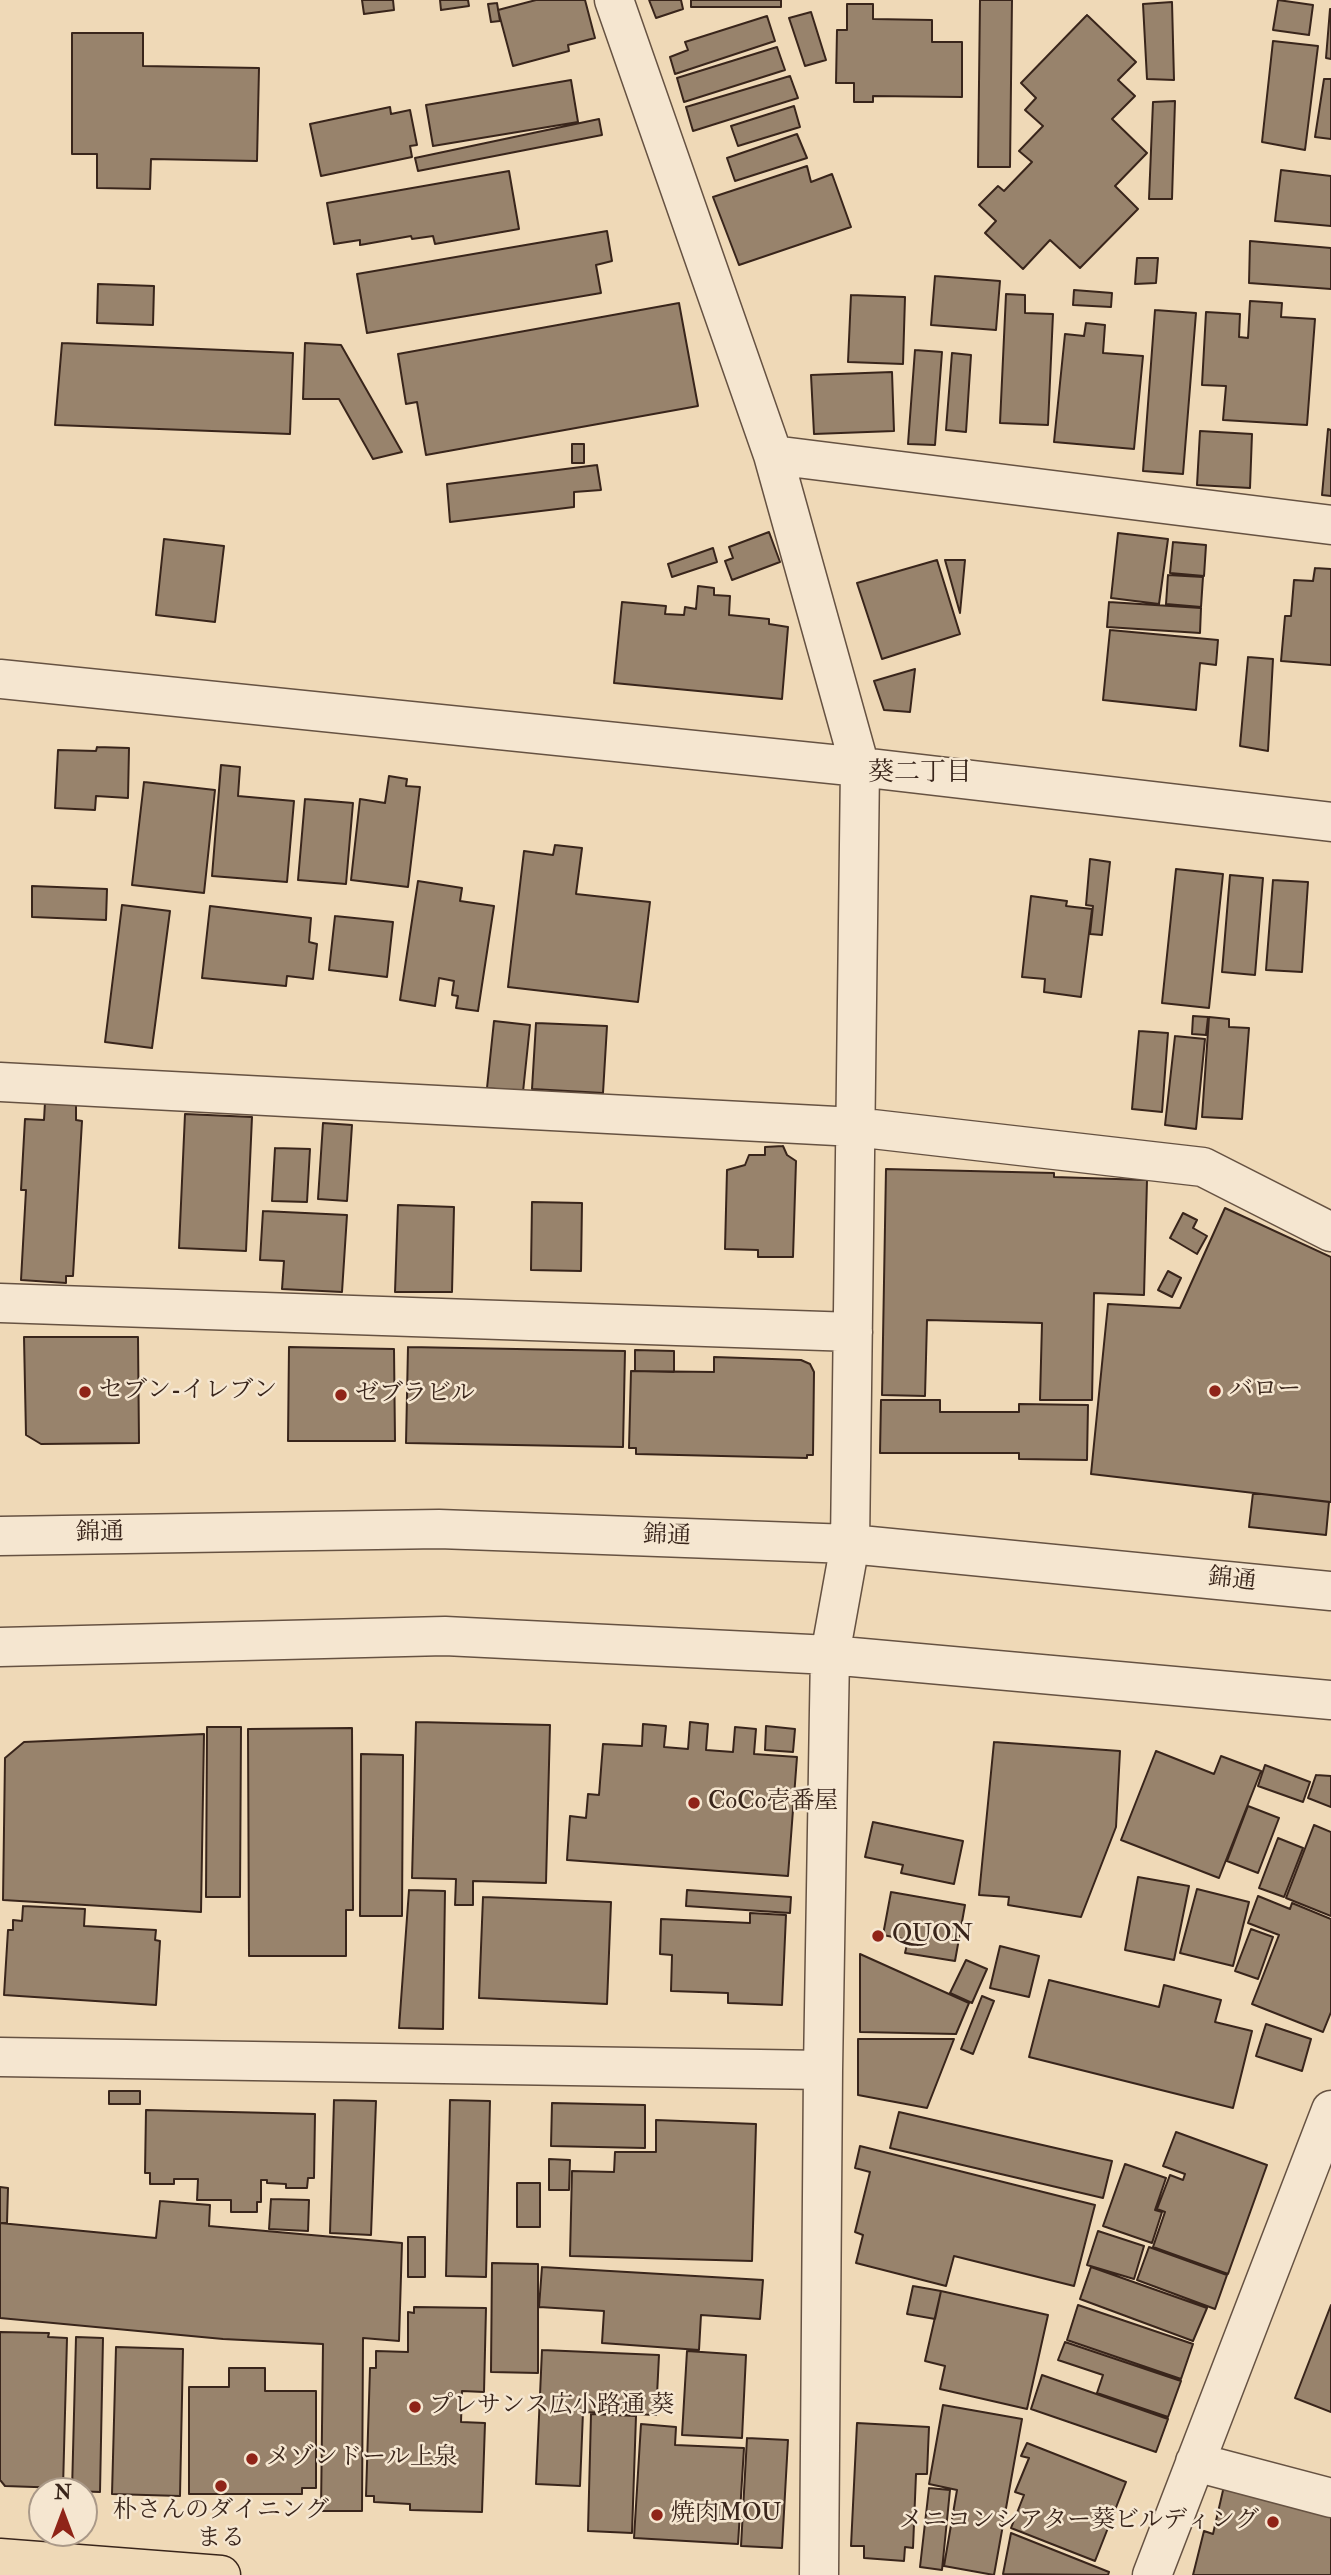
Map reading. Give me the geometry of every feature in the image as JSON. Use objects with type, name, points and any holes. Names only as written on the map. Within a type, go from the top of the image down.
[{"type":"main road","points":[[0,2558],[221,2575]]},
{"type":"street","points":[[614,0],[773,455],[860,766],[850,1544],[830,1655],[819,2575]]},
{"type":"street","points":[[773,455],[1331,525]]},
{"type":"street","points":[[0,680],[860,766],[1331,822]]},
{"type":"street","points":[[0,1082],[855,1127],[1203,1167],[1331,1231]]},
{"type":"street","points":[[0,1303],[853,1332]]},
{"type":"street","name":"錦通","points":[[0,1535],[439,1529],[850,1544],[1331,1591]]},
{"type":"street","points":[[0,1647],[445,1636],[830,1655],[1331,1700]]},
{"type":"street","points":[[0,2057],[823,2070]]},
{"type":"street","points":[[1152,2575],[1331,2110]]},
{"type":"street","points":[[1195,2462],[1331,2498]]},
{"type":"building","points":[[362,0],[393,0],[394,10],[364,14]]},
{"type":"building","points":[[440,0],[468,0],[469,6],[441,10]]},
{"type":"building","points":[[536,0],[585,0],[595,38],[568,45],[569,51],[513,66],[498,10]]},
{"type":"building","points":[[649,0],[681,0],[683,9],[656,18]]},
{"type":"building","points":[[691,0],[781,0],[781,7],[691,7]]},
{"type":"building","points":[[980,0],[1012,0],[1010,167],[978,167]]},
{"type":"building","points":[[1278,0],[1313,5],[1309,35],[1273,30]]},
{"type":"building","points":[[1172,2],[1174,80],[1147,79],[1143,4]]},
{"type":"building","points":[[497,3],[500,21],[491,22],[488,4]]},
{"type":"building","points":[[847,4],[873,4],[873,19],[932,20],[932,42],[962,42],[962,97],[873,96],[873,102],[854,102],[854,83],[836,83],[837,30],[847,30]]},
{"type":"building","points":[[1331,9],[1331,59],[1326,58]]},
{"type":"building","points":[[811,12],[826,60],[805,66],[789,18]]},
{"type":"building","points":[[1087,15],[1136,62],[1118,80],[1135,96],[1112,119],[1147,153],[1115,186],[1138,209],[1080,268],[1050,240],[1023,269],[985,233],[996,221],[979,205],[998,186],[1004,191],[1032,162],[1019,151],[1043,126],[1025,110],[1036,98],[1021,83]]},
{"type":"building","points":[[767,16],[775,41],[675,74],[670,57],[688,50],[685,42]]},
{"type":"building","points":[[72,33],[143,33],[143,66],[259,68],[257,161],[151,159],[150,189],[97,188],[97,154],[72,154]]},
{"type":"building","points":[[1273,41],[1318,46],[1305,150],[1262,142]]},
{"type":"building","points":[[777,47],[785,70],[684,102],[677,78]]},
{"type":"building","points":[[790,76],[798,98],[693,131],[686,107]]},
{"type":"building","points":[[1324,79],[1331,79],[1331,139],[1315,137]]},
{"type":"building","points":[[571,80],[578,122],[433,146],[426,105]]},
{"type":"building","points":[[1175,101],[1172,199],[1149,199],[1153,102]]},
{"type":"building","points":[[794,106],[800,127],[738,146],[731,126]]},
{"type":"building","points":[[390,107],[391,114],[410,110],[417,145],[410,146],[412,157],[321,176],[310,124]]},
{"type":"building","points":[[599,119],[602,135],[418,171],[415,158]]},
{"type":"building","points":[[797,134],[807,158],[735,181],[727,158]]},
{"type":"building","points":[[807,166],[811,182],[832,174],[851,227],[739,265],[713,197]]},
{"type":"building","points":[[1281,170],[1331,176],[1331,226],[1275,221]]},
{"type":"building","points":[[509,171],[519,229],[435,244],[433,236],[412,239],[411,236],[360,245],[360,240],[334,244],[327,203]]},
{"type":"building","points":[[607,231],[612,261],[596,265],[601,293],[367,333],[357,274]]},
{"type":"building","points":[[1250,241],[1331,248],[1331,289],[1249,283]]},
{"type":"building","points":[[1137,258],[1158,258],[1156,283],[1135,284]]},
{"type":"building","points":[[935,276],[1000,281],[996,330],[931,325]]},
{"type":"building","points":[[98,284],[154,286],[153,325],[97,323]]},
{"type":"building","points":[[1074,290],[1112,293],[1111,307],[1073,305]]},
{"type":"building","points":[[1006,294],[1025,295],[1025,313],[1053,314],[1048,425],[1000,423]]},
{"type":"building","points":[[851,295],[905,297],[903,364],[848,362]]},
{"type":"building","points":[[1250,301],[1282,303],[1281,317],[1315,319],[1307,425],[1223,420],[1226,386],[1202,385],[1206,312],[1240,314],[1239,337],[1248,338]]},
{"type":"building","points":[[679,303],[698,406],[426,455],[417,402],[406,404],[398,354]]},
{"type":"building","points":[[1155,310],[1196,313],[1183,474],[1143,471]]},
{"type":"building","points":[[1086,323],[1105,325],[1103,353],[1143,356],[1134,449],[1054,442],[1065,334],[1084,336]]},
{"type":"building","points":[[62,343],[293,353],[290,434],[55,425]]},
{"type":"building","points":[[305,343],[341,345],[402,452],[373,459],[339,399],[303,399]]},
{"type":"building","points":[[915,350],[942,352],[935,445],[908,444]]},
{"type":"building","points":[[952,353],[971,355],[966,432],[946,430]]},
{"type":"building","points":[[892,372],[894,431],[814,434],[811,375]]},
{"type":"building","points":[[1328,429],[1331,430],[1331,496],[1322,495]]},
{"type":"building","points":[[1200,431],[1252,434],[1250,488],[1197,485]]},
{"type":"building","points":[[572,444],[584,444],[584,463],[572,463]]},
{"type":"building","points":[[597,465],[601,490],[574,492],[574,507],[450,522],[447,484]]},
{"type":"building","points":[[769,532],[780,562],[732,580],[725,561],[733,558],[729,547]]},
{"type":"building","points":[[1118,533],[1168,539],[1159,604],[1111,598]]},
{"type":"building","points":[[164,539],[224,546],[215,622],[156,615]]},
{"type":"building","points":[[1173,542],[1206,545],[1204,576],[1170,573]]},
{"type":"building","points":[[713,548],[717,562],[672,577],[668,564]]},
{"type":"building","points":[[937,560],[960,634],[882,659],[857,583]]},
{"type":"building","points":[[945,560],[965,560],[960,613]]},
{"type":"building","points":[[1315,568],[1331,569],[1331,665],[1281,661],[1285,616],[1291,616],[1294,580],[1313,581]]},
{"type":"building","points":[[1168,575],[1203,577],[1201,607],[1166,604]]},
{"type":"building","points":[[698,586],[714,588],[714,595],[730,596],[729,615],[769,619],[769,624],[788,627],[782,699],[614,683],[622,602],[666,606],[665,614],[684,615],[685,607],[696,609]]},
{"type":"building","points":[[1109,602],[1201,608],[1200,633],[1107,627]]},
{"type":"building","points":[[1110,630],[1218,640],[1216,665],[1200,663],[1196,710],[1103,700]]},
{"type":"building","points":[[1248,657],[1273,659],[1268,751],[1240,746]]},
{"type":"building","points":[[915,669],[910,712],[884,710],[874,681]]},
{"type":"building","points":[[97,747],[129,748],[128,798],[96,796],[95,810],[55,808],[58,750],[96,751]]},
{"type":"building","points":[[221,765],[240,767],[238,796],[294,801],[287,882],[212,876]]},
{"type":"building","points":[[389,776],[407,779],[406,786],[420,787],[408,887],[351,880],[360,799],[385,803]]},
{"type":"building","points":[[144,782],[215,790],[204,893],[132,885]]},
{"type":"building","points":[[305,799],[353,803],[346,884],[298,880]]},
{"type":"building","points":[[555,845],[582,848],[576,894],[650,902],[638,1002],[508,987],[524,851],[553,855]]},
{"type":"building","points":[[1090,859],[1110,862],[1102,935],[1090,934],[1093,906],[1086,905]]},
{"type":"building","points":[[1176,869],[1223,874],[1209,1008],[1162,1003]]},
{"type":"building","points":[[1230,875],[1263,878],[1255,975],[1222,972]]},
{"type":"building","points":[[1273,880],[1308,882],[1302,972],[1266,970]]},
{"type":"building","points":[[418,881],[462,888],[460,901],[494,906],[478,1011],[456,1008],[458,996],[452,995],[454,981],[439,978],[435,1006],[400,1000]]},
{"type":"building","points":[[32,886],[107,889],[106,920],[32,917]]},
{"type":"building","points":[[1031,896],[1067,901],[1066,906],[1092,909],[1081,997],[1044,992],[1045,979],[1022,977]]},
{"type":"building","points":[[122,905],[170,911],[152,1048],[105,1042]]},
{"type":"building","points":[[210,906],[311,918],[309,942],[317,944],[313,979],[287,976],[286,986],[202,978]]},
{"type":"building","points":[[335,916],[393,922],[387,977],[329,970]]},
{"type":"building","points":[[1193,1016],[1208,1017],[1206,1035],[1192,1034]]},
{"type":"building","points":[[1209,1017],[1229,1019],[1229,1027],[1249,1028],[1242,1119],[1202,1117]]},
{"type":"building","points":[[494,1021],[530,1025],[523,1092],[487,1088]]},
{"type":"building","points":[[536,1023],[607,1026],[603,1093],[532,1089]]},
{"type":"building","points":[[1139,1031],[1168,1033],[1162,1112],[1132,1109]]},
{"type":"building","points":[[1175,1036],[1205,1039],[1196,1129],[1165,1125]]},
{"type":"building","points":[[45,1102],[76,1105],[76,1120],[82,1121],[73,1276],[66,1276],[66,1283],[21,1280],[26,1190],[21,1190],[25,1119],[44,1120]]},
{"type":"building","points":[[185,1114],[252,1117],[246,1251],[179,1248]]},
{"type":"building","points":[[323,1123],[352,1125],[347,1201],[318,1199]]},
{"type":"building","points":[[783,1146],[787,1155],[796,1161],[793,1257],[758,1257],[758,1250],[725,1249],[727,1170],[745,1165],[749,1155],[765,1155],[765,1147]]},
{"type":"building","points":[[275,1148],[310,1149],[307,1202],[272,1201]]},
{"type":"building","points":[[886,1169],[1054,1173],[1054,1177],[1147,1180],[1144,1295],[1094,1293],[1092,1400],[1040,1400],[1042,1323],[927,1320],[925,1396],[882,1395]]},
{"type":"building","points":[[532,1202],[582,1203],[581,1271],[531,1270]]},
{"type":"building","points":[[398,1205],[454,1207],[452,1292],[395,1292]]},
{"type":"building","name":"バロー","points":[[1225,1208],[1331,1257],[1331,1502],[1091,1474],[1108,1304],[1180,1308]]},
{"type":"building","points":[[263,1211],[347,1215],[342,1292],[282,1289],[284,1261],[260,1260]]},
{"type":"building","points":[[1183,1213],[1197,1220],[1193,1228],[1207,1236],[1197,1254],[1170,1238]]},
{"type":"building","points":[[1168,1271],[1181,1278],[1172,1297],[1158,1290]]},
{"type":"building","points":[[24,1337],[138,1337],[139,1443],[41,1444],[26,1435]]},
{"type":"building","name":"ゼブラビル","points":[[289,1347],[394,1349],[395,1441],[288,1441]]},
{"type":"building","points":[[408,1347],[625,1351],[623,1447],[406,1443]]},
{"type":"building","points":[[635,1350],[674,1351],[674,1372],[635,1371]]},
{"type":"building","points":[[714,1357],[801,1360],[810,1364],[814,1372],[813,1455],[807,1455],[807,1458],[636,1454],[636,1448],[629,1448],[631,1371],[714,1372]]},
{"type":"building","points":[[881,1400],[940,1400],[940,1412],[1019,1412],[1019,1404],[1088,1405],[1087,1460],[1019,1459],[1019,1453],[880,1453]]},
{"type":"building","points":[[1253,1493],[1329,1502],[1326,1535],[1249,1527]]},
{"type":"building","points":[[416,1722],[550,1725],[546,1883],[473,1881],[473,1905],[455,1905],[456,1879],[412,1878]]},
{"type":"building","points":[[690,1722],[708,1724],[706,1750],[733,1752],[735,1727],[756,1729],[754,1754],[797,1757],[788,1876],[567,1860],[570,1816],[586,1818],[588,1794],[599,1795],[603,1744],[642,1746],[643,1724],[666,1726],[664,1747],[688,1749]]},
{"type":"building","points":[[766,1726],[795,1729],[793,1752],[765,1750]]},
{"type":"building","points":[[207,1727],[241,1727],[240,1897],[206,1897]]},
{"type":"building","points":[[352,1728],[353,1910],[346,1910],[346,1956],[249,1956],[248,1729]]},
{"type":"building","points":[[204,1734],[201,1912],[3,1900],[5,1758],[24,1742]]},
{"type":"building","points":[[994,1742],[1120,1751],[1116,1827],[1081,1917],[1008,1905],[1009,1897],[979,1895]]},
{"type":"building","points":[[1156,1751],[1214,1774],[1221,1756],[1261,1771],[1219,1878],[1121,1840]]},
{"type":"building","points":[[361,1754],[403,1755],[402,1916],[360,1916]]},
{"type":"building","points":[[1265,1765],[1310,1782],[1303,1802],[1258,1786]]},
{"type":"building","points":[[1316,1775],[1331,1776],[1331,1807],[1308,1798]]},
{"type":"building","points":[[1248,1806],[1279,1818],[1258,1873],[1227,1861]]},
{"type":"building","points":[[873,1822],[963,1841],[954,1884],[901,1873],[903,1865],[865,1857]]},
{"type":"building","points":[[1314,1825],[1331,1832],[1331,1916],[1286,1898]]},
{"type":"building","points":[[1278,1838],[1303,1848],[1284,1897],[1259,1888]]},
{"type":"building","points":[[1138,1877],[1189,1886],[1174,1960],[1125,1950]]},
{"type":"building","points":[[1197,1889],[1249,1902],[1233,1966],[1180,1953]]},
{"type":"building","points":[[409,1890],[445,1891],[443,2029],[399,2028]]},
{"type":"building","points":[[687,1890],[791,1897],[790,1913],[686,1906]]},
{"type":"building","points":[[891,1892],[965,1905],[955,1961],[905,1953],[908,1940],[883,1935]]},
{"type":"building","points":[[1258,1896],[1290,1909],[1292,1903],[1331,1919],[1331,2012],[1323,2032],[1252,2004],[1279,1935],[1248,1923]]},
{"type":"building","points":[[483,1897],[611,1902],[607,2004],[479,1998]]},
{"type":"building","points":[[23,1906],[85,1909],[84,1926],[156,1930],[155,1940],[160,1941],[156,2005],[4,1995],[8,1930],[13,1930],[13,1920],[22,1921]]},
{"type":"building","points":[[750,1913],[786,1915],[782,2005],[728,2003],[728,1993],[671,1991],[672,1955],[660,1954],[661,1919],[750,1923]]},
{"type":"building","points":[[1251,1929],[1273,1937],[1258,1979],[1235,1971]]},
{"type":"building","points":[[1000,1946],[1039,1956],[1029,1997],[990,1988]]},
{"type":"building","points":[[860,1954],[969,2003],[956,2034],[860,2032]]},
{"type":"building","points":[[966,1960],[987,1969],[972,2003],[950,1993]]},
{"type":"building","points":[[1049,1980],[1159,2007],[1164,1985],[1221,2000],[1215,2022],[1252,2031],[1233,2108],[1029,2057]]},
{"type":"building","points":[[982,1996],[994,2001],[973,2054],[961,2049]]},
{"type":"building","points":[[1266,2024],[1311,2039],[1302,2071],[1256,2056]]},
{"type":"building","points":[[858,2039],[954,2039],[927,2108],[858,2095]]},
{"type":"building","points":[[109,2091],[140,2091],[140,2104],[109,2104]]},
{"type":"building","points":[[334,2100],[376,2101],[371,2235],[330,2233]]},
{"type":"building","points":[[450,2100],[490,2101],[486,2277],[446,2276]]},
{"type":"building","points":[[552,2103],[645,2105],[645,2148],[551,2146]]},
{"type":"building","points":[[146,2110],[315,2114],[314,2178],[308,2178],[307,2188],[286,2188],[286,2184],[261,2180],[261,2202],[257,2202],[257,2212],[231,2212],[231,2200],[197,2200],[198,2179],[174,2179],[174,2184],[150,2184],[150,2173],[145,2173]]},
{"type":"building","points":[[899,2112],[1112,2161],[1103,2198],[890,2148]]},
{"type":"building","points":[[656,2120],[756,2124],[752,2261],[570,2256],[572,2171],[614,2172],[615,2152],[656,2152]]},
{"type":"building","points":[[1176,2132],[1267,2165],[1228,2274],[1153,2247],[1165,2212],[1157,2209],[1170,2175],[1183,2180],[1185,2174],[1163,2166]]},
{"type":"building","points":[[860,2146],[1095,2205],[1074,2286],[954,2256],[946,2286],[856,2263],[863,2235],[855,2232],[870,2172],[855,2168]]},
{"type":"building","points":[[549,2159],[570,2160],[569,2190],[549,2190]]},
{"type":"building","points":[[1125,2164],[1166,2178],[1155,2210],[1162,2212],[1152,2243],[1103,2226]]},
{"type":"building","points":[[517,2183],[540,2183],[540,2227],[517,2227]]},
{"type":"building","points":[[0,2187],[8,2188],[7,2223],[0,2223]]},
{"type":"building","points":[[271,2199],[309,2200],[308,2231],[269,2229]]},
{"type":"building","points":[[160,2201],[210,2205],[209,2226],[402,2243],[399,2341],[363,2338],[362,2511],[321,2511],[323,2344],[223,2339],[0,2318],[0,2223],[156,2238]]},
{"type":"building","points":[[1098,2231],[1144,2246],[1134,2279],[1087,2265]]},
{"type":"building","points":[[408,2237],[425,2237],[425,2277],[408,2277]]},
{"type":"building","points":[[1149,2247],[1227,2275],[1215,2309],[1137,2280]]},
{"type":"building","points":[[492,2263],[538,2264],[538,2373],[491,2372]]},
{"type":"building","points":[[542,2267],[763,2280],[760,2319],[701,2315],[699,2350],[602,2343],[604,2311],[539,2307]]},
{"type":"building","points":[[1091,2267],[1207,2308],[1193,2341],[1080,2299]]},
{"type":"building","points":[[913,2286],[941,2291],[935,2319],[907,2314]]},
{"type":"building","points":[[941,2291],[1048,2315],[1027,2409],[940,2389],[945,2366],[925,2361]]},
{"type":"building","points":[[1078,2305],[1193,2344],[1181,2379],[1067,2340]]},
{"type":"building","points":[[1331,2305],[1331,2412],[1295,2398]]},
{"type":"building","name":"プレサンス広小路通 葵","points":[[414,2307],[486,2308],[484,2392],[462,2391],[461,2422],[485,2423],[482,2512],[410,2510],[410,2504],[374,2502],[374,2496],[366,2496],[370,2368],[376,2368],[376,2351],[408,2352],[408,2312],[414,2313]]},
{"type":"building","points":[[0,2332],[49,2333],[48,2337],[67,2338],[63,2477],[28,2477],[28,2487],[5,2486],[0,2480]]},
{"type":"building","points":[[76,2337],[103,2338],[100,2492],[98,2477],[72,2477]]},
{"type":"building","points":[[1065,2342],[1181,2381],[1168,2417],[1097,2393],[1103,2375],[1058,2360]]},
{"type":"building","points":[[116,2347],[183,2349],[180,2496],[112,2494]]},
{"type":"building","points":[[542,2350],[659,2355],[656,2415],[583,2412],[580,2486],[536,2484]]},
{"type":"building","points":[[687,2351],[746,2355],[742,2438],[682,2435]]},
{"type":"building","name":"メゾンドール上泉","points":[[229,2368],[265,2368],[265,2391],[316,2391],[316,2488],[302,2488],[302,2494],[189,2494],[189,2387],[229,2387]]},
{"type":"building","points":[[1042,2375],[1168,2419],[1156,2452],[1031,2409]]},
{"type":"building","points":[[943,2405],[1022,2419],[994,2575],[944,2566],[957,2490],[929,2484]]},
{"type":"building","points":[[591,2414],[636,2416],[632,2533],[588,2531]]},
{"type":"building","points":[[857,2423],[929,2427],[927,2474],[916,2474],[913,2548],[905,2547],[904,2561],[864,2558],[864,2546],[851,2546]]},
{"type":"building","points":[[641,2424],[676,2427],[675,2445],[744,2448],[738,2544],[634,2538]]},
{"type":"building","points":[[747,2438],[788,2440],[782,2548],[741,2546]]},
{"type":"building","points":[[1027,2443],[1126,2482],[1095,2561],[1011,2528],[1024,2495],[1015,2492],[1029,2458],[1021,2456]]},
{"type":"building","name":"メニコンシアター葵ビルディング","points":[[1224,2486],[1331,2512],[1331,2575],[1193,2575],[1204,2531],[1213,2534]]},
{"type":"building","points":[[929,2488],[950,2490],[942,2570],[920,2567]]},
{"type":"building","points":[[1011,2533],[1109,2572],[1108,2575],[1003,2574]]},
{"type":"place","name":"バロー","points":[[1215,1391]]},
{"type":"place","name":"セブン-イレブン","points":[[85,1392]]},
{"type":"place","name":"ゼブラビル","points":[[341,1395]]},
{"type":"place","name":"CoCo壱番屋","points":[[694,1803]]},
{"type":"place","name":"QUON","points":[[878,1936]]},
{"type":"place","name":"プレサンス広小路通 葵","points":[[415,2407]]},
{"type":"place","name":"メゾンドール上泉","points":[[252,2459]]},
{"type":"place","name":"朴さんのダイニング まる","points":[[221,2486]]},
{"type":"place","name":"焼肉MOU","points":[[657,2515]]},
{"type":"place","name":"メニコンシアター葵ビルディング","points":[[1273,2522]]},
{"type":"district","name":"葵二丁目","points":[[920,774]]}]
